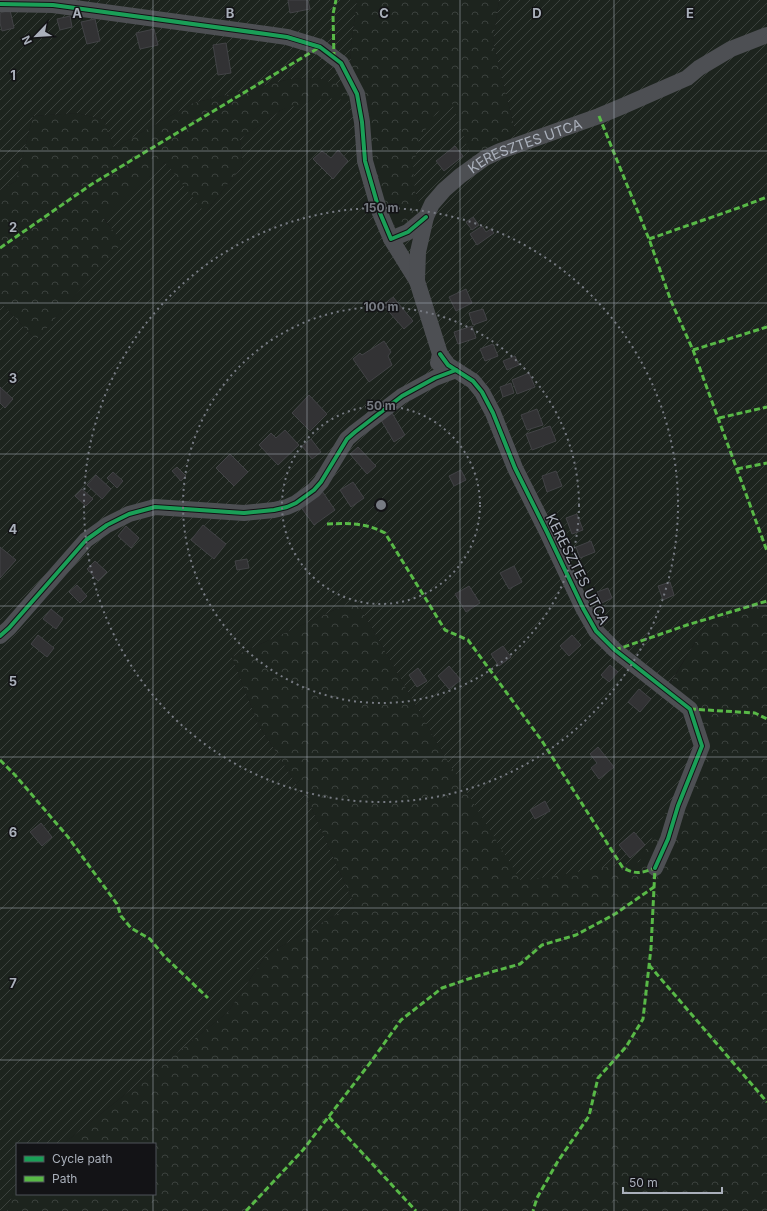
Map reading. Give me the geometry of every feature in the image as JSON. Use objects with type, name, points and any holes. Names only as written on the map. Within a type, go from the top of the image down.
[{"type":"street","points":[[0,4],[61,6],[266,34],[287,37],[320,48],[341,63],[357,94],[362,122],[365,161],[380,213],[391,239],[417,281]]},
{"type":"street","name":"KERESZTES UTCA","points":[[655,868],[668,839],[678,806],[702,746],[690,708],[615,650],[596,631],[583,608],[518,475],[493,413],[482,392],[473,381],[448,365],[440,354],[417,281],[418,252],[426,217],[432,204],[444,190],[460,176],[485,158],[500,151],[599,116],[680,82],[699,68],[731,49],[767,35]]},
{"type":"street","points":[[391,239],[408,232],[426,217]]},
{"type":"street","name":"KERESZTES UTCA","points":[[435,378],[440,354]]},
{"type":"street","points":[[0,636],[9,628],[86,540],[107,525],[128,514],[155,507],[244,513],[287,507],[296,503],[314,490],[321,482],[347,439],[355,432],[402,396],[435,378],[456,370]]},
{"type":"green space","points":[[0,0],[357,0],[350,53],[354,89],[317,78],[290,79],[193,103],[114,148],[104,120],[77,113],[33,116],[16,181],[0,190]]},
{"type":"green space","points":[[357,0],[499,0],[493,42],[516,134],[415,191],[422,211],[407,226],[383,225],[358,175],[359,102],[283,109],[240,139],[243,165],[204,214],[165,162],[104,219],[123,243],[36,340],[0,302],[0,190],[16,181],[33,116],[77,113],[104,120],[114,148],[193,103],[290,79],[317,78],[354,88],[350,53]]},
{"type":"green space","points":[[499,0],[767,0],[767,604],[708,621],[664,693],[702,739],[675,795],[639,862],[521,881],[444,755],[356,600],[232,657],[258,724],[311,807],[354,904],[266,955],[228,1012],[64,1143],[16,1143],[16,1184],[7,1211],[0,1211],[0,302],[36,340],[122,243],[104,218],[165,162],[205,213],[243,165],[240,139],[283,109],[327,98],[359,102],[358,175],[383,225],[407,226],[422,211],[415,191],[413,168],[419,140],[436,113],[452,103],[472,160],[516,134],[493,42]]},
{"type":"green space","points":[[356,600],[444,755],[664,694],[708,621],[767,604],[767,1211],[7,1211],[16,1184],[16,1195],[156,1195],[156,1143],[64,1143],[228,1012],[266,955],[354,904],[311,807],[258,724],[232,657]]},
{"type":"building","points":[[288,0],[308,0],[310,9],[290,13]]},
{"type":"building","points":[[10,10],[14,28],[2,31],[0,13]]},
{"type":"building","points":[[70,16],[72,27],[60,30],[57,19]]},
{"type":"building","points":[[95,19],[100,41],[87,44],[81,22]]},
{"type":"building","points":[[154,29],[158,45],[140,49],[136,33]]},
{"type":"building","points":[[226,43],[231,73],[218,75],[213,45]]},
{"type":"building","points":[[455,146],[463,156],[444,171],[436,161]]},
{"type":"building","points":[[338,150],[348,161],[333,179],[313,159],[322,151],[331,158]]},
{"type":"building","points":[[473,217],[479,225],[472,230],[466,222]]},
{"type":"building","points":[[482,226],[486,232],[491,229],[494,233],[477,245],[470,234]]},
{"type":"building","points":[[466,289],[472,303],[456,311],[449,297]]},
{"type":"building","points":[[393,297],[413,321],[404,329],[383,305]]},
{"type":"building","points":[[483,309],[487,320],[473,325],[469,313]]},
{"type":"building","points":[[472,326],[476,338],[458,344],[454,332]]},
{"type":"building","points":[[384,341],[391,352],[388,356],[392,365],[369,382],[353,359],[360,353],[362,355]]},
{"type":"building","points":[[493,344],[498,356],[485,361],[480,349]]},
{"type":"building","points":[[515,356],[519,365],[507,370],[503,361]]},
{"type":"building","points":[[529,373],[535,387],[517,394],[512,380]]},
{"type":"building","points":[[511,383],[514,393],[503,397],[500,387]]},
{"type":"building","points":[[0,387],[13,399],[5,408],[0,403]]},
{"type":"building","points":[[309,395],[327,414],[310,431],[292,413]]},
{"type":"building","points":[[537,409],[543,425],[527,430],[521,415]]},
{"type":"building","points":[[392,413],[405,435],[394,442],[381,420]]},
{"type":"building","points":[[550,426],[556,441],[532,450],[526,434]]},
{"type":"building","points":[[285,430],[299,445],[278,465],[259,445],[271,433],[276,438]]},
{"type":"building","points":[[311,439],[321,452],[312,459],[302,446]]},
{"type":"building","points":[[358,447],[376,466],[367,474],[350,454]]},
{"type":"building","points":[[230,454],[248,472],[234,486],[216,468]]},
{"type":"building","points":[[177,467],[186,476],[181,481],[172,471]]},
{"type":"building","points":[[461,470],[466,480],[454,486],[449,476]]},
{"type":"building","points":[[556,471],[562,486],[547,492],[542,476]]},
{"type":"building","points":[[113,472],[123,481],[117,488],[107,478]]},
{"type":"building","points":[[96,475],[111,489],[102,499],[87,485]]},
{"type":"building","points":[[353,482],[364,498],[351,507],[340,490]]},
{"type":"building","points":[[82,489],[93,499],[86,506],[75,496]]},
{"type":"building","points":[[322,491],[335,510],[314,525],[300,506]]},
{"type":"building","points":[[577,514],[583,530],[572,534],[566,518]]},
{"type":"building","points":[[203,525],[226,544],[214,559],[191,540]]},
{"type":"building","points":[[126,526],[139,538],[131,548],[118,536]]},
{"type":"building","points":[[591,541],[595,552],[580,558],[576,547]]},
{"type":"building","points":[[0,547],[16,560],[0,578]]},
{"type":"building","points":[[247,559],[249,568],[237,570],[235,561]]},
{"type":"building","points":[[95,561],[107,572],[98,581],[87,569]]},
{"type":"building","points":[[514,566],[522,582],[509,589],[500,573]]},
{"type":"building","points":[[670,582],[674,595],[663,600],[658,586]]},
{"type":"building","points":[[77,585],[87,596],[80,603],[69,592]]},
{"type":"building","points":[[469,586],[480,603],[466,612],[455,594]]},
{"type":"building","points":[[608,588],[612,598],[602,603],[597,592]]},
{"type":"building","points":[[51,609],[63,619],[56,629],[43,619]]},
{"type":"building","points":[[38,635],[54,648],[47,657],[31,644]]},
{"type":"building","points":[[572,635],[581,645],[569,656],[560,646]]},
{"type":"building","points":[[503,646],[511,657],[499,666],[491,654]]},
{"type":"building","points":[[610,665],[618,672],[609,682],[601,675]]},
{"type":"building","points":[[449,666],[461,680],[449,689],[438,676]]},
{"type":"building","points":[[418,668],[427,681],[417,687],[409,675]]},
{"type":"building","points":[[639,689],[651,699],[640,712],[628,702]]},
{"type":"building","points":[[598,747],[614,767],[599,779],[591,768],[597,763],[590,754]]},
{"type":"building","points":[[545,801],[550,811],[535,819],[530,810]]},
{"type":"building","points":[[41,823],[52,837],[42,846],[30,832]]},
{"type":"building","points":[[634,832],[645,845],[630,858],[619,845]]},
{"type":"marked path","points":[[334,58],[333,14],[336,0]]},
{"type":"marked path","points":[[0,248],[92,184],[320,47]]},
{"type":"marked path","points":[[599,116],[649,239],[671,301],[693,350],[767,551]]},
{"type":"marked path","points":[[649,239],[767,197]]},
{"type":"marked path","points":[[693,350],[767,327]]},
{"type":"marked path","points":[[719,418],[767,407]]},
{"type":"marked path","points":[[737,469],[767,463]]},
{"type":"marked path","points":[[327,524],[364,525],[385,533],[445,630],[468,640],[542,741],[623,868],[632,872],[646,871],[655,868],[651,948],[643,1019],[626,1047],[598,1078],[589,1116],[558,1161],[537,1198],[533,1211]]},
{"type":"marked path","points":[[615,650],[687,625],[767,601]]},
{"type":"marked path","points":[[690,709],[755,713],[767,719]]},
{"type":"marked path","points":[[0,760],[15,775],[68,837],[117,904],[121,916],[131,928],[150,939],[164,956],[208,998]]},
{"type":"marked path","points":[[246,1211],[303,1150],[401,1020],[442,988],[520,964],[542,945],[576,935],[615,914],[654,887]]},
{"type":"marked path","points":[[649,965],[767,1102]]},
{"type":"marked path","points":[[329,1117],[416,1211]]},
{"type":"cycle path","points":[[0,4],[53,5],[287,37],[320,47],[341,63],[357,94],[362,122],[365,161],[380,213],[391,239],[408,232],[426,217]]},
{"type":"cycle path","points":[[440,354],[448,365],[473,381],[482,392],[493,413],[515,468],[583,608],[596,631],[615,650],[690,709],[702,746],[678,806],[668,839],[655,868]]},
{"type":"cycle path","points":[[0,636],[9,628],[86,540],[107,525],[129,514],[155,507],[244,513],[287,507],[296,503],[314,490],[321,482],[347,439],[355,432],[402,396],[435,378],[456,370]]}]
